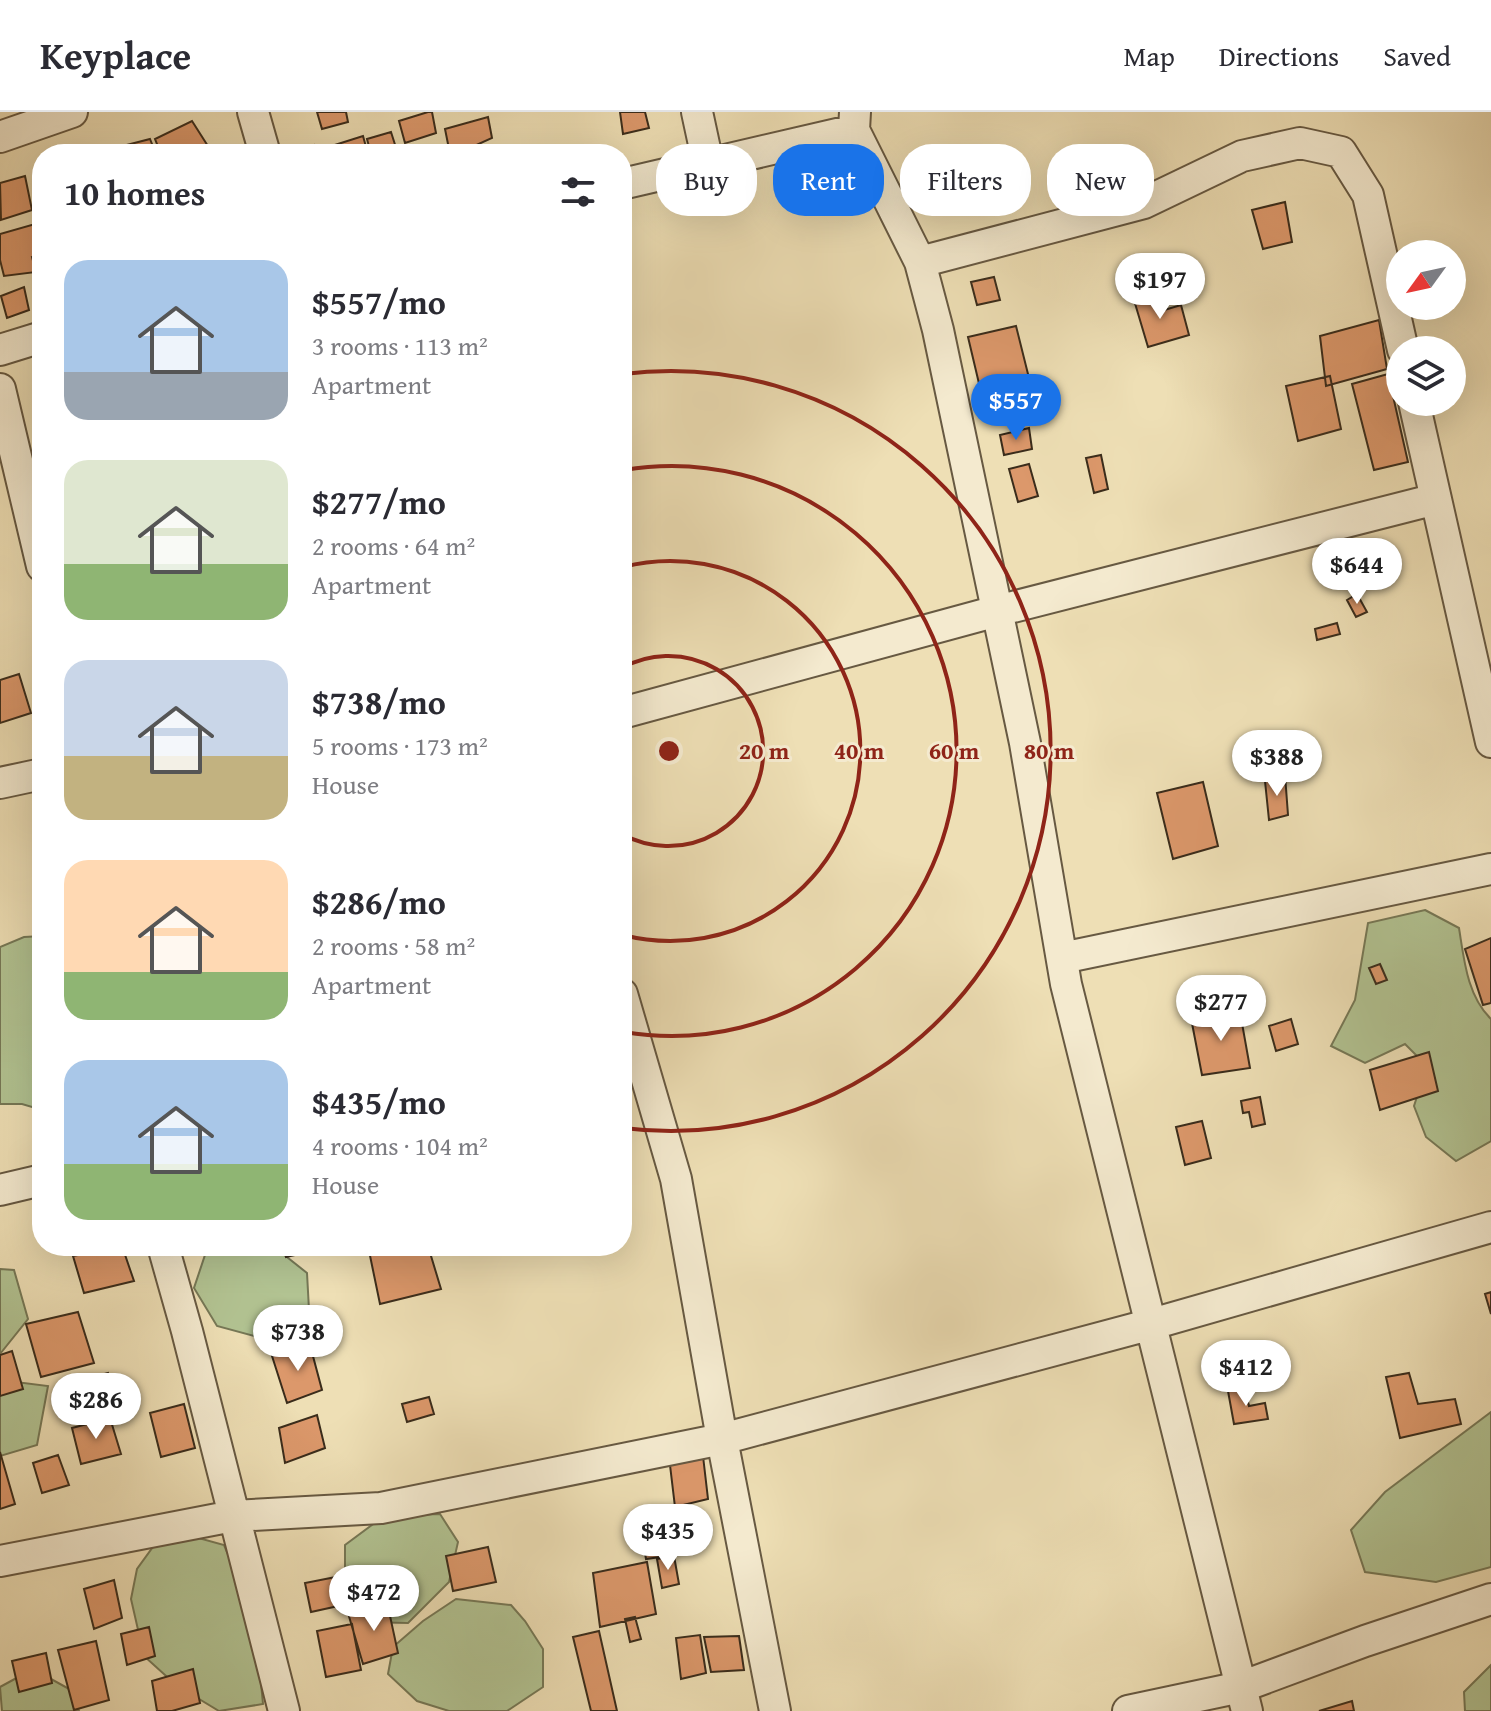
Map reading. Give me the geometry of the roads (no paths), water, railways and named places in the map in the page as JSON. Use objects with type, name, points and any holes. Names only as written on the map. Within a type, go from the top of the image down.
[{"type":"street","points":[[0,137],[72,112]]},
{"type":"street","points":[[253,112],[262,144]]},
{"type":"street","points":[[697,112],[704,144]]},
{"type":"street","points":[[757,149],[855,121],[920,262],[938,330],[1025,743],[1062,958],[1244,1699]]},
{"type":"street","points":[[920,262],[1144,203],[1242,156],[1300,143],[1341,152],[1368,195],[1400,336]]},
{"type":"street","points":[[632,182],[656,176]]},
{"type":"street","points":[[0,350],[32,340]]},
{"type":"street","points":[[0,389],[32,524]]},
{"type":"street","points":[[1417,416],[1491,742]]},
{"type":"street","points":[[632,710],[997,611],[1436,499]]},
{"type":"street","points":[[0,783],[32,776]]},
{"type":"street","points":[[1062,958],[1491,869]]},
{"type":"street","points":[[632,1028],[676,1179],[775,1711]]},
{"type":"street","points":[[0,1190],[32,1182]]},
{"type":"street","points":[[0,1561],[233,1516],[381,1508],[722,1439],[1152,1324],[1491,1227]]},
{"type":"street","points":[[166,1256],[284,1711]]},
{"type":"street","points":[[1128,1711],[1244,1699],[1365,1641],[1491,1599]]}]
